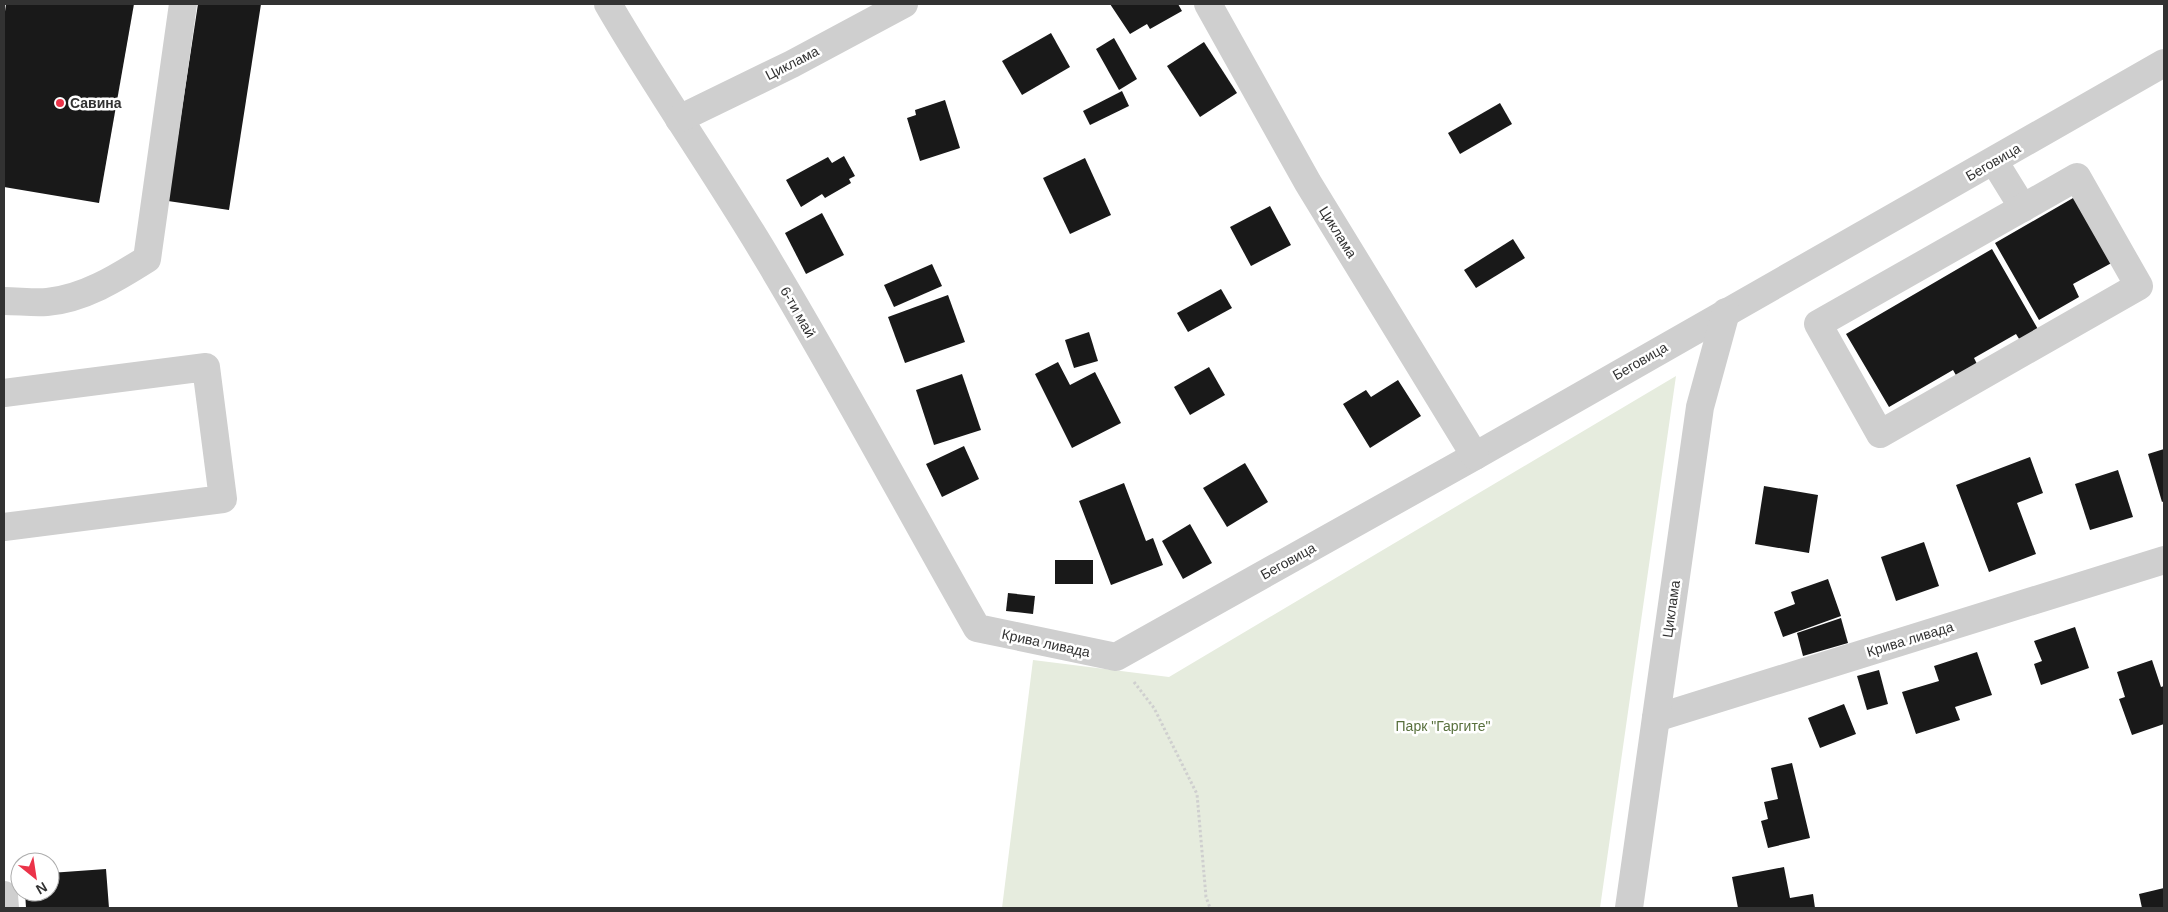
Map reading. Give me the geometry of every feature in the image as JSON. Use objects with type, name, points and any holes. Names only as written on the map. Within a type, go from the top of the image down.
[{"type":"street","points":[[4,301],[48,302],[78,294],[113,281],[147,259],[182,4]]},
{"type":"street","name":"6-ти май","points":[[608,4],[771,264],[977,628]]},
{"type":"street","name":"Циклама","points":[[679,119],[792,64],[904,4]]},
{"type":"street","name":"Циклама","points":[[1208,4],[1308,183],[1475,456]]},
{"type":"street","name":"Беговица","points":[[1116,657],[1475,456],[2164,64]]},
{"type":"street","points":[[1994,161],[2023,208]]},
{"type":"street","points":[[2077,177],[2139,286],[1880,434],[1818,324],[2023,208],[2077,177]]},
{"type":"street","name":"Циклама","points":[[1629,908],[1700,407],[1726,312]]},
{"type":"street","points":[[4,393],[206,367],[222,499],[4,527]]},
{"type":"street","name":"Крива ливада","points":[[1656,718],[2164,560]]},
{"type":"street","name":"Крива ливада","points":[[977,628],[1116,657]]},
{"type":"street","points":[[4,895],[5,908]]},
{"type":"path","points":[[1116,657],[1154,708],[1197,794],[1206,897],[1210,908]]},
{"type":"green space","name":"Парк \"Гаргите\"","points":[[1676,376],[1600,908],[1002,908],[1033,660],[1169,677]]},
{"type":"building","name":"Савина","points":[[6,4],[134,4],[99,203],[4,187],[4,19]]},
{"type":"building","points":[[198,4],[261,4],[229,210],[168,201]]},
{"type":"building","points":[[1110,4],[1178,4],[1182,11],[1150,29],[1147,24],[1130,34]]},
{"type":"building","points":[[1051,33],[1070,67],[1022,95],[1002,61]]},
{"type":"building","points":[[1114,38],[1137,79],[1119,90],[1096,49]]},
{"type":"building","points":[[1204,42],[1237,93],[1200,117],[1167,66]]},
{"type":"building","points":[[1122,91],[1129,106],[1090,125],[1083,111]]},
{"type":"building","points":[[945,100],[960,148],[920,161],[907,118],[916,115],[915,110]]},
{"type":"building","points":[[1500,103],[1512,124],[1460,154],[1448,133]]},
{"type":"building","points":[[844,156],[855,176],[849,179],[851,183],[825,198],[822,194],[801,207],[786,180],[828,157],[832,163]]},
{"type":"building","points":[[1085,158],[1111,215],[1070,234],[1043,178]]},
{"type":"building","points":[[2080,194],[2117,260],[2073,284],[2079,297],[2039,320],[1995,243]]},
{"type":"building","points":[[1270,206],[1291,245],[1251,266],[1230,227]]},
{"type":"building","points":[[822,213],[844,255],[806,274],[785,233]]},
{"type":"building","points":[[1513,239],[1525,258],[1476,288],[1464,270]]},
{"type":"building","points":[[1992,249],[2039,331],[2021,342],[2016,334],[1974,358],[1978,366],[1957,377],[1953,370],[1889,407],[1846,334]]},
{"type":"building","points":[[932,264],[942,286],[894,307],[884,285]]},
{"type":"building","points":[[1221,289],[1232,308],[1188,332],[1177,313]]},
{"type":"building","points":[[948,295],[965,342],[905,363],[888,317]]},
{"type":"building","points":[[1089,332],[1098,361],[1074,368],[1065,340]]},
{"type":"building","points":[[1058,362],[1070,385],[1095,372],[1121,423],[1072,448],[1035,374]]},
{"type":"building","points":[[1209,367],[1225,395],[1190,415],[1174,387]]},
{"type":"building","points":[[962,374],[981,430],[934,445],[916,390]]},
{"type":"building","points":[[1398,380],[1421,416],[1370,448],[1343,404],[1366,390],[1371,397]]},
{"type":"building","points":[[964,446],[979,479],[942,497],[926,464]]},
{"type":"building","points":[[2164,449],[2164,501],[2162,502],[2148,454]]},
{"type":"building","points":[[2030,457],[2043,493],[2017,503],[2036,554],[1989,572],[1956,485]]},
{"type":"building","points":[[1245,463],[1268,502],[1227,527],[1203,488]]},
{"type":"building","points":[[2118,470],[2133,517],[2090,530],[2075,484]]},
{"type":"building","points":[[1124,483],[1146,541],[1153,538],[1163,565],[1111,585],[1079,501]]},
{"type":"building","points":[[1764,486],[1818,495],[1809,553],[1755,544]]},
{"type":"building","points":[[1190,524],[1212,563],[1183,579],[1162,541]]},
{"type":"building","points":[[1924,542],[1939,586],[1896,601],[1881,557]]},
{"type":"building","points":[[1055,560],[1093,560],[1093,584],[1055,584]]},
{"type":"building","points":[[1828,579],[1841,616],[1783,637],[1774,612],[1795,604],[1791,592]]},
{"type":"building","points":[[1008,593],[1035,596],[1033,614],[1006,611]]},
{"type":"building","points":[[1841,618],[1848,643],[1803,656],[1797,633]]},
{"type":"building","points":[[2075,627],[2089,668],[2041,685],[2034,664],[2042,661],[2034,641]]},
{"type":"building","points":[[1977,652],[1992,695],[1955,707],[1960,720],[1916,734],[1902,692],[1939,681],[1934,666]]},
{"type":"building","points":[[2152,660],[2161,687],[2164,686],[2164,724],[2132,735],[2119,699],[2125,697],[2117,672]]},
{"type":"building","points":[[1879,670],[1888,704],[1867,710],[1857,676]]},
{"type":"building","points":[[1844,704],[1856,734],[1820,748],[1808,718]]},
{"type":"building","points":[[1792,763],[1810,838],[1768,848],[1761,821],[1768,819],[1764,802],[1778,799],[1771,768]]},
{"type":"building","points":[[1784,867],[1790,898],[1813,894],[1815,908],[1738,908],[1732,877]]},
{"type":"building","points":[[106,869],[109,908],[26,908],[26,902],[60,902],[60,872]]},
{"type":"building","points":[[2164,888],[2164,908],[2142,908],[2139,894]]},
{"type":"place","name":"Савина","points":[[60,103]]}]
